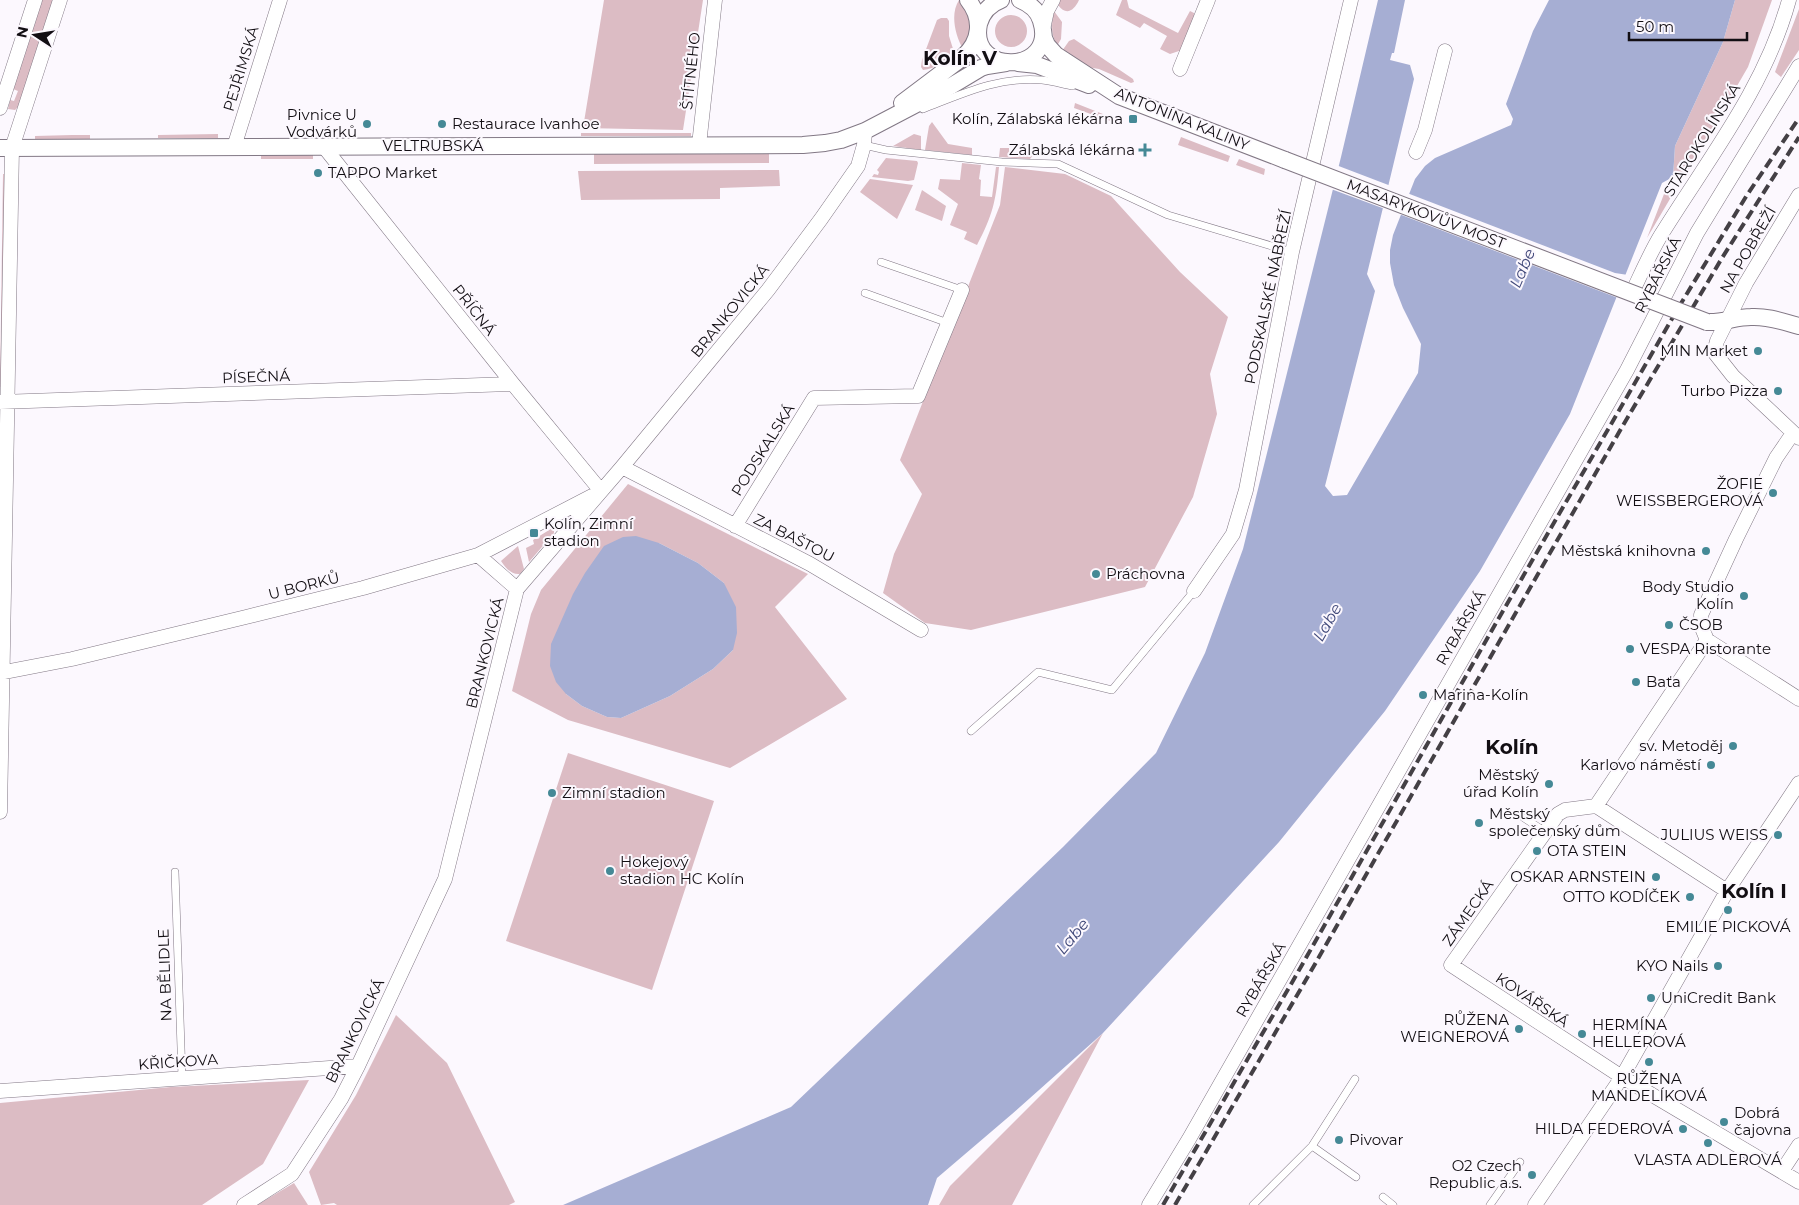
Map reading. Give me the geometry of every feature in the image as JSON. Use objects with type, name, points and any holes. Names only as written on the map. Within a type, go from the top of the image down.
[{"type":"street","points":[[0,108],[35,0]]},
{"type":"street","points":[[0,812],[6,148],[60,0]]},
{"type":"street","name":"PEJŘIMSKÁ","points":[[234,147],[280,0]]},
{"type":"street","name":"ŠTÍTNÉHO","points":[[699,145],[715,0]]},
{"type":"street","points":[[968,0],[976,14],[979,39],[987,53],[996,60],[1037,65],[1119,96]]},
{"type":"street","points":[[864,138],[963,57],[975,42],[984,12],[992,4],[1001,0]]},
{"type":"street","name":"ANTONÍNA KALINY","points":[[1020,0],[1028,3],[1037,12],[1047,45],[1056,55],[1119,96],[1285,160]]},
{"type":"street","points":[[864,138],[981,68],[1026,59],[1036,52],[1041,43],[1047,11],[1053,0]]},
{"type":"street","points":[[1180,69],[1208,0]]},
{"type":"street","name":"PODSKALSKÉ NÁBŘEŽÍ","points":[[1194,592],[1232,534],[1243,499],[1292,252],[1351,0]]},
{"type":"street","name":"STAROKOLÍNSKÁ","points":[[1632,293],[1660,236],[1723,141],[1760,78],[1789,0]]},
{"type":"street","points":[[1416,152],[1425,130],[1446,51]]},
{"type":"street","name":"RYBÁŘSKÁ","points":[[1149,1205],[1190,1139],[1622,379],[1697,233],[1799,66]]},
{"type":"street","name":"VELTRUBSKÁ","points":[[6,148],[825,144],[841,140],[864,138]]},
{"type":"street","name":"BRANKOVICKÁ","points":[[244,1205],[292,1174],[340,1100],[358,1066],[445,879],[517,590],[622,468],[774,283],[858,166],[864,138]]},
{"type":"street","name":"PŘÍČNÁ","points":[[324,147],[601,491]]},
{"type":"street","name":"MASARYKOVŮV MOST","points":[[1285,160],[1707,322],[1727,320]]},
{"type":"street","name":"NA POBŘEŽÍ","points":[[1796,435],[1733,376],[1715,354],[1715,348],[1746,283],[1799,196]]},
{"type":"street","name":"PODSKALSKÁ","points":[[735,526],[814,398],[918,396],[962,290]]},
{"type":"street","points":[[1727,320],[1752,317],[1771,319],[1799,326]]},
{"type":"street","name":"PÍSEČNÁ","points":[[4,402],[513,384]]},
{"type":"street","points":[[1796,435],[1776,458],[1736,538],[1701,615],[1702,628],[1706,640],[1799,699]]},
{"type":"street","name":"ZA BAŠTOU","points":[[622,468],[810,564],[921,630]]},
{"type":"street","name":"U BORKŮ","points":[[1,673],[72,659],[228,622],[364,588],[478,555],[601,491]]},
{"type":"street","points":[[478,555],[517,590]]},
{"type":"street","points":[[1706,640],[1596,806],[1727,891]]},
{"type":"street","points":[[1535,1205],[1622,1077],[1727,891],[1798,786]]},
{"type":"street","name":"ZÁMECKÁ","points":[[1451,965],[1558,814],[1565,810],[1596,806]]},
{"type":"street","name":"KOVÁŘSKÁ","points":[[1451,965],[1622,1077],[1799,1182]]},
{"type":"street","name":"KŘIČKOVA","points":[[0,1092],[182,1077],[358,1066]]},
{"type":"street","points":[[1782,1171],[1799,1145]]},
{"type":"lane","points":[[864,138],[983,85],[1032,79],[1091,90]]},
{"type":"lane","points":[[1100,92],[1119,96]]},
{"type":"lane","points":[[864,138],[886,150],[993,161],[1058,164],[1168,215],[1292,252]]},
{"type":"lane","points":[[881,262],[962,290]]},
{"type":"lane","points":[[865,293],[948,323]]},
{"type":"lane","points":[[971,731],[1038,672],[1112,690],[1194,592]]},
{"type":"lane","points":[[1524,818],[1546,832]]},
{"type":"lane","name":"NA BĚLIDLE","points":[[175,872],[182,1077]]},
{"type":"lane","points":[[1253,1205],[1312,1146],[1355,1079]]},
{"type":"lane","points":[[1312,1146],[1356,1177]]},
{"type":"lane","points":[[1490,1205],[1520,1162]]},
{"type":"lane","points":[[1383,1197],[1392,1205]]},
{"type":"shaded area","points":[[42,0],[54,0],[20,105],[15,110],[8,109],[10,100],[14,101],[18,91],[13,89]]},
{"type":"shaded area","points":[[604,0],[703,0],[683,130],[583,128]]},
{"type":"shaded area","points":[[959,0],[962,0],[966,6],[970,18],[970,30],[963,49],[954,18]]},
{"type":"shaded area","points":[[1060,0],[1079,0],[1075,7],[1067,11],[1058,5]]},
{"type":"shaded area","points":[[1122,0],[1127,0],[1129,8],[1178,33],[1190,11],[1194,13],[1195,21],[1182,50],[1170,54],[1160,49],[1167,36],[1144,23],[1140,28],[1116,15]]},
{"type":"shaded area","points":[[1735,0],[1772,0],[1748,67],[1689,169],[1673,177],[1675,146],[1723,42]]},
{"type":"shaded area","points":[[1799,9],[1799,50],[1781,77],[1775,72]]},
{"type":"shaded area","points":[[1054,11],[1062,22],[1061,39],[1057,46],[1052,29]]},
{"type":"shaded area","points":[[1011,15],[1017,16],[1022,20],[1026,25],[1026,37],[1022,42],[1017,46],[1011,47],[1005,46],[1000,42],[996,37],[995,31],[996,25],[1000,20],[1005,16]]},
{"type":"shaded area","points":[[947,18],[949,21],[949,36],[954,52],[940,64],[923,70],[921,67],[922,60],[937,20]]},
{"type":"shaded area","points":[[1074,39],[1133,79],[1134,82],[1131,83],[1099,69],[1087,67],[1062,51],[1069,41]]},
{"type":"shaded area","points":[[1075,103],[1113,118],[1113,122],[1074,108]]},
{"type":"shaded area","points":[[932,122],[948,144],[972,148],[972,155],[925,150],[929,126]]},
{"type":"shaded area","points":[[581,133],[691,133],[691,136],[581,136]]},
{"type":"shaded area","points":[[218,134],[218,138],[158,138],[158,135]]},
{"type":"shaded area","points":[[914,134],[921,136],[921,150],[893,146]]},
{"type":"shaded area","points":[[90,135],[90,139],[35,139],[35,136]]},
{"type":"shaded area","points":[[1181,137],[1230,156],[1228,162],[1178,145]]},
{"type":"shaded area","points":[[1000,148],[1009,148],[1009,155],[1012,157],[1034,154],[1030,159],[999,157]]},
{"type":"shaded area","points":[[594,154],[769,154],[769,163],[594,164]]},
{"type":"shaded area","points":[[261,155],[313,155],[313,159],[261,159]]},
{"type":"shaded area","points":[[886,158],[917,161],[914,180],[872,177],[874,174],[878,175],[879,172],[877,170]]},
{"type":"shaded area","points":[[1239,159],[1265,169],[1264,175],[1236,165]]},
{"type":"shaded area","points":[[962,163],[981,165],[979,179],[981,180],[980,196],[992,197],[996,167],[999,167],[993,207],[977,245],[964,239],[967,232],[950,225],[958,204],[938,189],[940,179],[960,180]]},
{"type":"shaded area","points":[[1005,167],[1065,174],[1111,196],[1180,272],[1228,317],[1210,374],[1217,414],[1193,497],[1145,587],[971,630],[925,623],[883,593],[894,554],[922,494],[900,460],[1000,205]]},
{"type":"shaded area","points":[[779,170],[780,186],[720,188],[720,199],[581,200],[578,171]]},
{"type":"shaded area","points":[[3,174],[7,174],[3,387],[0,387]]},
{"type":"shaded area","points":[[870,179],[913,185],[897,219],[860,192]]},
{"type":"shaded area","points":[[1669,187],[1674,192],[1647,238],[1664,194]]},
{"type":"shaded area","points":[[922,190],[946,206],[942,221],[915,210]]},
{"type":"shaded area","points":[[628,484],[808,574],[775,607],[847,699],[730,768],[568,720],[512,691],[531,614],[541,590]],"holes":[[[659,543],[698,563],[724,583],[733,650],[713,669],[670,696],[621,718],[607,717],[582,706],[566,694]]]},
{"type":"shaded area","points":[[554,527],[554,533],[529,562],[526,548],[534,544],[533,540]]},
{"type":"shaded area","points":[[518,546],[524,569],[520,574],[511,572],[501,561]]},
{"type":"shaded area","name":"Hokejový stadion HC Kolín","points":[[568,753],[714,801],[652,990],[506,941]]},
{"type":"shaded area","points":[[396,1015],[447,1063],[515,1202],[509,1205],[337,1205],[334,1203],[321,1205],[309,1172],[356,1095]]},
{"type":"shaded area","points":[[1103,1033],[1012,1205],[939,1205],[950,1186]]},
{"type":"shaded area","points":[[309,1080],[263,1164],[202,1205],[0,1205],[0,1103],[171,1087]]},
{"type":"shaded area","points":[[294,1183],[308,1205],[257,1205]]},
{"type":"water","name":"Labe","points":[[1378,0],[1405,0],[1394,53],[1392,53],[1390,60],[1410,65],[1414,79],[1367,274],[1375,291],[1325,486],[1333,496],[1347,495],[1418,373],[1421,344],[1394,285],[1390,263],[1393,235],[1415,179],[1425,166],[1435,158],[1511,125],[1513,119],[1506,104],[1533,31],[1549,0],[1735,0],[1723,42],[1675,146],[1673,177],[1662,183],[1570,414],[1480,571],[1385,711],[1279,842],[1103,1033],[937,1178],[928,1205],[563,1205],[791,1107],[1063,847],[1156,753],[1205,653],[1243,549],[1341,157]]},
{"type":"water","points":[[636,536],[659,543],[698,563],[724,583],[736,607],[737,633],[733,650],[713,669],[670,696],[621,718],[607,717],[582,706],[566,694],[556,682],[550,666],[551,644],[573,594],[604,546],[623,537]]},
{"type":"pier","points":[[1336,165],[1391,186],[1385,209],[1331,189]]},
{"type":"pier","points":[[1407,193],[1615,273],[1628,275],[1618,298],[1399,214]]},
{"type":"railway","points":[[1163,1205],[1680,305],[1747,195],[1799,118]]},
{"type":"railway","points":[[1175,1205],[1622,427],[1722,258],[1799,137]]},
{"type":"place","name":"Kolín, Zálabská lékárna","points":[[1133,119]]},
{"type":"place","name":"Pivnice U Vodvárků","points":[[367,124]]},
{"type":"place","name":"Restaurace Ivanhoe","points":[[442,124]]},
{"type":"place","name":"Zálabská lékárna","points":[[1145,150]]},
{"type":"place","name":"TAPPO Market","points":[[318,173]]},
{"type":"place","name":"MIN Market","points":[[1758,351]]},
{"type":"place","name":"Turbo Pizza","points":[[1778,391]]},
{"type":"place","name":"ŽOFIE WEISSBERGEROVÁ","points":[[1773,493]]},
{"type":"place","name":"Kolín, Zimní stadion","points":[[534,533]]},
{"type":"place","name":"Městská knihovna","points":[[1706,551]]},
{"type":"place","name":"Práchovna","points":[[1096,574]]},
{"type":"place","name":"Body Studio Kolín","points":[[1744,596]]},
{"type":"place","name":"ČSOB","points":[[1669,625]]},
{"type":"place","name":"VESPA Ristorante","points":[[1630,649]]},
{"type":"place","name":"Baťa","points":[[1636,682]]},
{"type":"place","name":"Marina-Kolín","points":[[1423,695]]},
{"type":"place","name":"sv. Metoděj","points":[[1733,746]]},
{"type":"place","name":"Karlovo náměstí","points":[[1711,765]]},
{"type":"place","name":"Městský úřad Kolín","points":[[1549,784]]},
{"type":"place","name":"Zimní stadion","points":[[552,793]]},
{"type":"place","name":"Městský společenský dům","points":[[1479,823]]},
{"type":"place","name":"JULIUS WEISS","points":[[1778,835]]},
{"type":"place","name":"OTA STEIN","points":[[1537,851]]},
{"type":"place","name":"Hokejový stadion HC Kolín","points":[[610,871]]},
{"type":"place","name":"OSKAR ARNSTEIN","points":[[1656,877]]},
{"type":"place","name":"OTTO KODÍČEK","points":[[1690,897]]},
{"type":"place","name":"EMILIE PICKOVÁ","points":[[1728,910]]},
{"type":"place","name":"KYO Nails","points":[[1718,966]]},
{"type":"place","name":"UniCredit Bank","points":[[1651,998]]},
{"type":"place","name":"RŮŽENA WEIGNEROVÁ","points":[[1519,1029]]},
{"type":"place","name":"HERMÍNA HELLEROVÁ","points":[[1582,1034]]},
{"type":"place","name":"RŮŽENA MANDELÍKOVÁ","points":[[1649,1062]]},
{"type":"place","name":"Dobrá čajovna","points":[[1724,1122]]},
{"type":"place","name":"HILDA FEDEROVÁ","points":[[1683,1129]]},
{"type":"place","name":"Pivovar","points":[[1339,1140]]},
{"type":"place","name":"VLASTA ADLEROVÁ","points":[[1708,1143]]},
{"type":"place","name":"O2 Czech Republic a.s.","points":[[1532,1175]]},
{"type":"district","name":"Kolín V","points":[[960,58]]},
{"type":"district","name":"Kolín","points":[[1512,747]]},
{"type":"district","name":"Kolín I","points":[[1754,891]]}]
